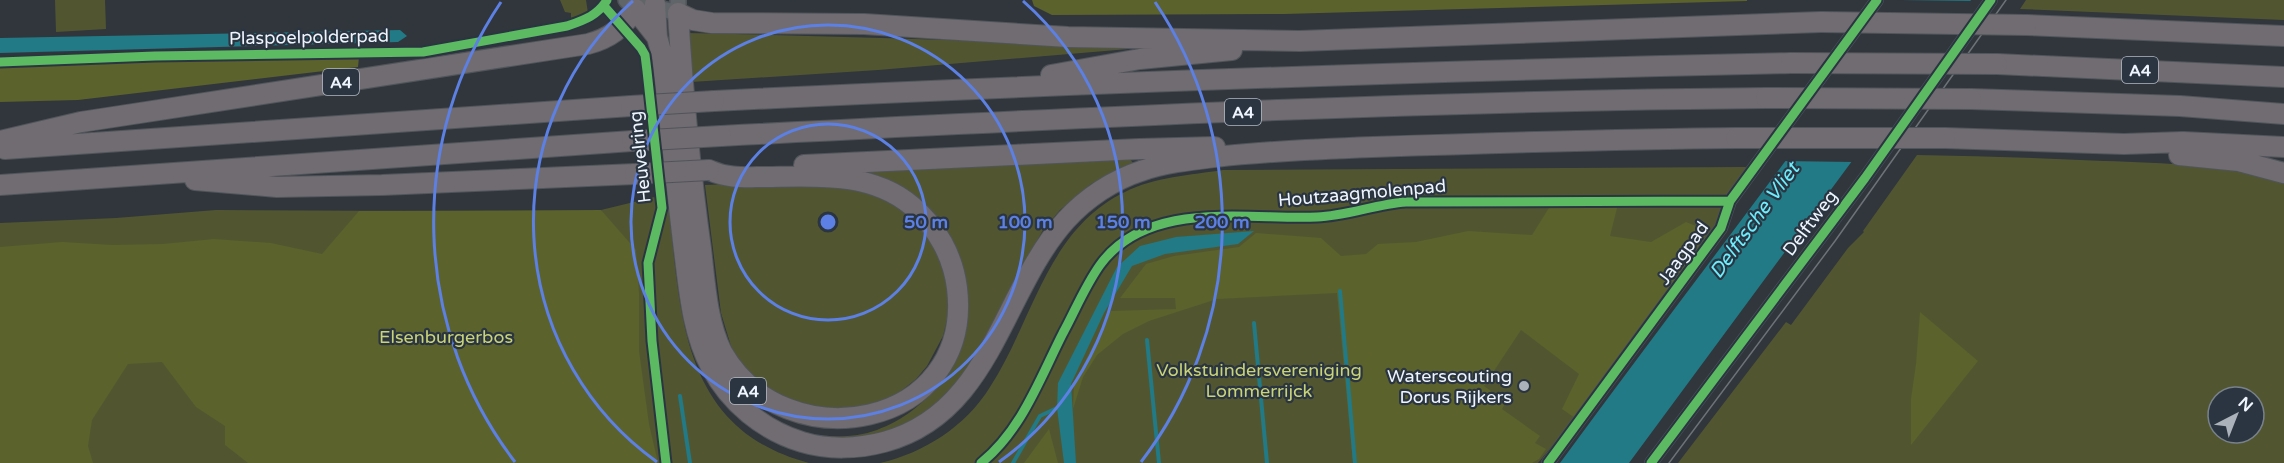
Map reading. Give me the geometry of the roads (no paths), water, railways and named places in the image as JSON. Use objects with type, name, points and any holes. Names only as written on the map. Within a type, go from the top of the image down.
[{"type":"highway","name":"A4","points":[[0,141],[81,122],[588,44],[616,32],[643,2],[662,55],[683,241],[697,331],[711,368],[732,399],[758,421],[785,436],[807,444],[852,447],[883,442],[919,428],[947,407],[967,385],[991,348],[1041,253],[1066,220],[1103,188],[1141,171],[1169,164],[1270,151],[1563,140],[1945,138],[2124,144],[2183,142],[2284,147]]},
{"type":"highway","name":"A4","points":[[678,7],[693,20],[712,23],[864,24],[1068,37],[1300,41],[1821,22],[2026,25],[2284,36]]},
{"type":"highway","name":"A4","points":[[678,7],[694,196],[707,295],[717,341],[734,374],[751,394],[777,413],[798,422],[822,427],[848,426],[875,421],[900,409],[922,391],[941,368],[948,353],[957,326],[958,311],[956,278],[952,262],[941,239],[925,218],[898,196],[856,180],[720,172]]},
{"type":"highway","name":"A4","points":[[980,88],[1140,59],[1300,41]]},
{"type":"highway","name":"A4","points":[[0,150],[714,101],[1420,71],[1791,63],[1997,64],[2284,77]]},
{"type":"highway","name":"A4","points":[[0,185],[632,141],[1061,119],[1398,106],[1766,98],[1971,99],[2180,106],[2284,114]]},
{"type":"highway","name":"A4","points":[[2124,144],[2182,155],[2239,161],[2284,173]]},
{"type":"highway","name":"A4","points":[[129,175],[277,187],[382,185],[720,172],[1198,146],[1270,151]]},
{"type":"street","name":"Jaagpad","points":[[1548,463],[1721,228],[1730,201],[1877,0]]},
{"type":"street","name":"Delftweg","points":[[1651,463],[1865,178],[1991,0]]},
{"type":"street","points":[[643,2],[662,9],[678,7]]},
{"type":"water","name":"Delftsche Vliet","points":[[1904,0],[1971,0],[1629,463],[1560,463],[1819,116]]},
{"type":"water","points":[[400,30],[407,36],[398,42],[0,53],[0,38]]},
{"type":"water","points":[[1254,231],[1238,244],[1165,254],[1132,266],[1104,313],[1071,384],[1076,463],[1064,463],[1057,408],[1058,383],[1117,267],[1140,246],[1176,237]]},
{"type":"waterway","points":[[1340,291],[1355,463]]},
{"type":"waterway","points":[[1254,323],[1267,463]]},
{"type":"waterway","points":[[1147,340],[1159,463]]},
{"type":"waterway","points":[[680,396],[690,463]]},
{"type":"waterway","points":[[1013,463],[1040,416],[1057,408]]},
{"type":"tram line","points":[[1669,463],[1835,241],[2006,0]]},
{"type":"place","name":"Waterscouting Dorus Rijkers","points":[[1524,386]]},
{"type":"park label","name":"Elsenburgerbos","points":[[446,337]]},
{"type":"park label","name":"Volkstuindersvereniging Lommerrijck","points":[[1259,380]]}]
